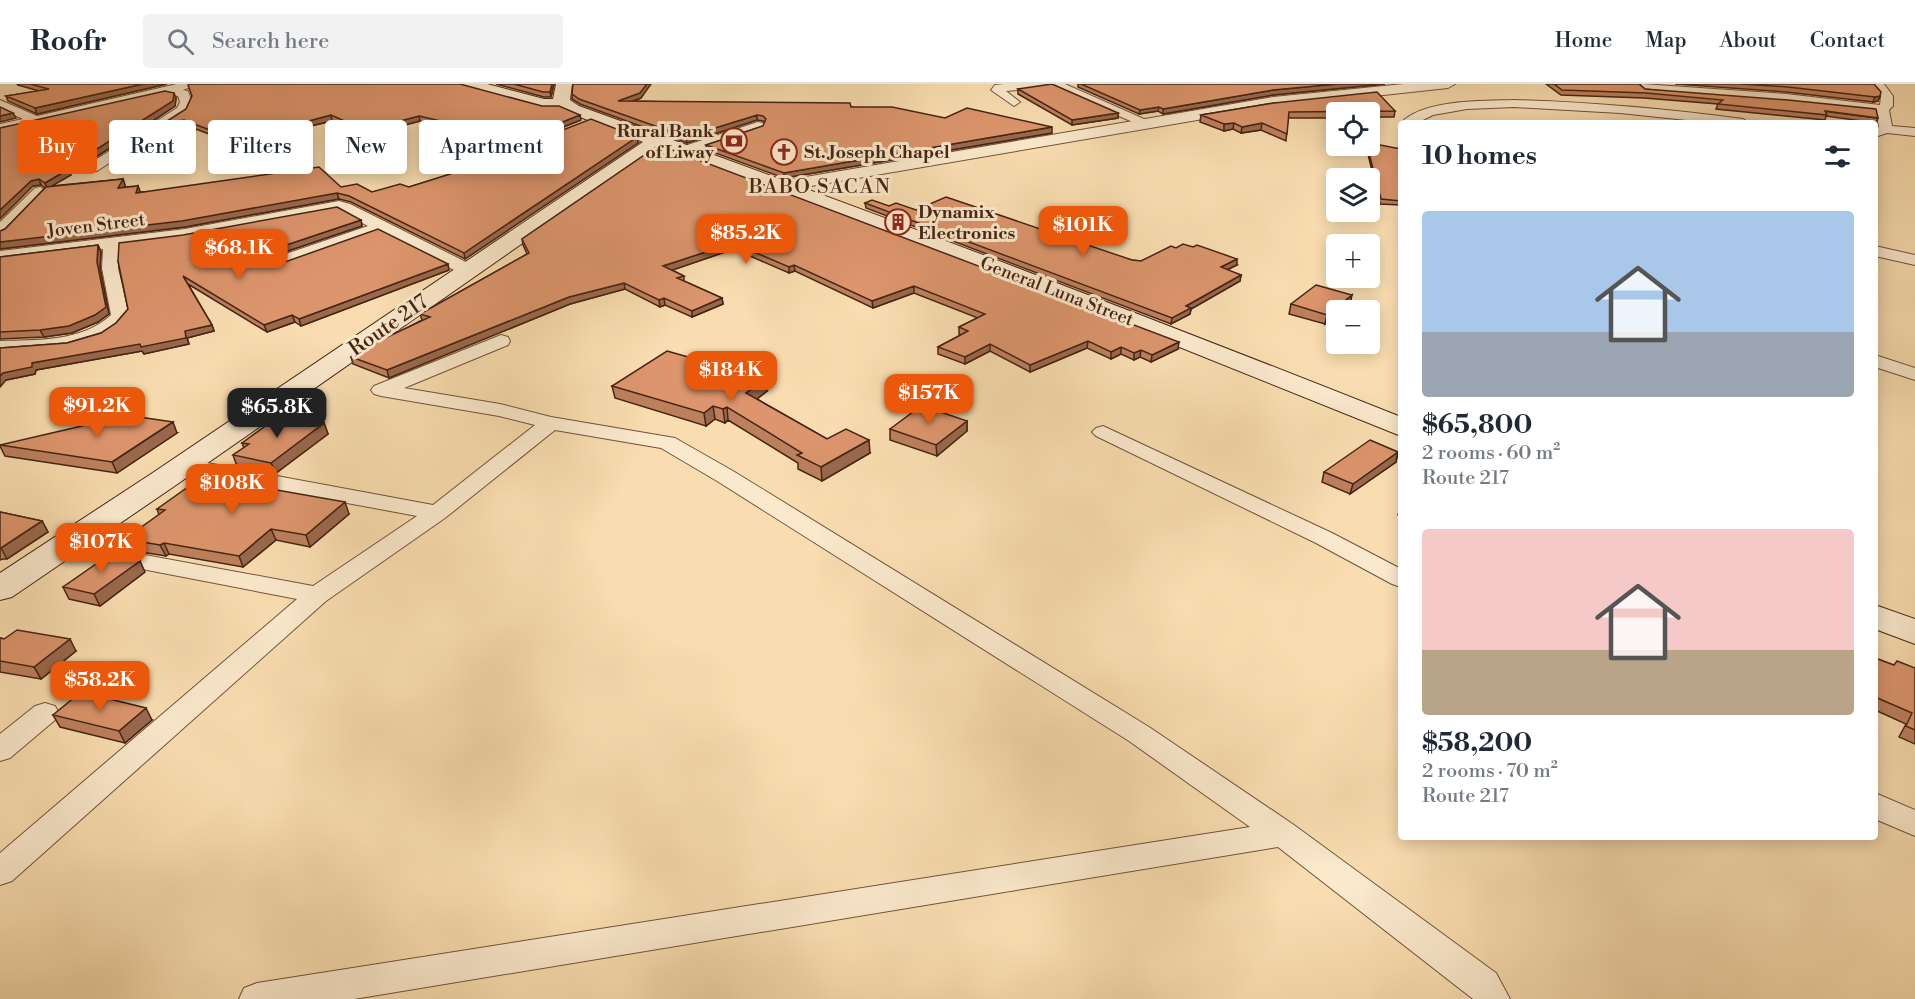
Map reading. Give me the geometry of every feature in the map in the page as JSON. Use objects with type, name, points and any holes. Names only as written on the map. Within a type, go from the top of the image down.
[{"type":"main road","points":[[468,84],[544,104],[563,104],[561,99],[564,84]]},
{"type":"main road","name":"General Luna Street","points":[[563,104],[594,119],[782,186],[1141,323],[1398,426]]},
{"type":"main road","name":"Route 217","points":[[0,589],[64,548],[466,269],[656,141]]},
{"type":"main road","points":[[1878,617],[1915,632]]},
{"type":"street","points":[[0,128],[34,119],[86,114],[193,84]]},
{"type":"street","points":[[1014,102],[997,90],[1048,84]]},
{"type":"street","points":[[1055,84],[1147,123]]},
{"type":"street","points":[[782,186],[1273,102],[1448,84]]},
{"type":"street","points":[[1644,87],[1763,96],[1882,109],[1887,106],[1888,101],[1885,93],[1877,84]]},
{"type":"street","points":[[97,165],[182,110],[186,102],[184,94],[167,90]]},
{"type":"street","points":[[1410,120],[1418,112],[1445,107],[1532,100],[1611,106],[1720,120]]},
{"type":"street","points":[[0,104],[34,119]]},
{"type":"street","points":[[1882,109],[1881,131],[1915,132]]},
{"type":"street","points":[[683,151],[758,126]]},
{"type":"street","points":[[0,231],[40,191]]},
{"type":"street","name":"Joven Street","points":[[0,256],[185,234],[339,206],[466,269]]},
{"type":"street","points":[[277,263],[381,227]]},
{"type":"street","points":[[0,347],[92,335],[113,325],[120,316],[110,268],[111,243]]},
{"type":"street","points":[[1878,252],[1915,260]]},
{"type":"street","points":[[501,341],[381,390],[500,410],[551,423],[667,443],[1139,734],[1283,834],[1483,984],[1492,999]]},
{"type":"street","points":[[1878,362],[1915,374]]},
{"type":"street","points":[[0,872],[318,595],[438,513],[551,423]]},
{"type":"street","points":[[1103,432],[1324,538],[1398,577]]},
{"type":"street","points":[[207,470],[297,484],[438,513]]},
{"type":"street","points":[[64,548],[318,595]]},
{"type":"street","points":[[0,750],[45,713]]},
{"type":"street","points":[[1878,806],[1915,824]]},
{"type":"street","points":[[257,999],[1283,834]]},
{"type":"building","points":[[30,84],[143,84],[35,108],[6,96],[49,89]]},
{"type":"building","points":[[460,84],[542,106],[559,106],[580,115],[564,121],[436,120],[419,116],[404,120],[342,120],[331,115],[312,120],[208,120],[208,129],[196,125],[196,120],[169,120],[186,109],[192,96],[188,85]]},
{"type":"building","points":[[514,84],[552,84],[550,92],[543,92]]},
{"type":"building","points":[[573,84],[647,84],[640,93],[618,101],[850,103],[851,107],[892,107],[945,118],[967,108],[1052,127],[784,173],[706,145],[763,126],[766,119],[763,116],[757,115],[686,137],[579,99],[572,94]]},
{"type":"building","points":[[1052,84],[1118,113],[1072,120],[1018,89]]},
{"type":"building","points":[[1081,84],[1337,84],[1273,90],[1163,109],[1159,107],[1140,110]]},
{"type":"building","points":[[1554,84],[1639,84],[1645,89],[1876,109],[1878,118],[1825,111],[1827,115],[1718,104],[1723,100],[1646,93],[1562,90]]},
{"type":"building","points":[[1741,84],[1874,84],[1881,92],[1880,96],[1875,97]]},
{"type":"building","points":[[165,91],[174,93],[173,101],[143,120],[109,120],[109,141],[97,149],[97,120],[36,120]]},
{"type":"building","points":[[1377,92],[1395,111],[1380,111],[1380,102],[1326,102],[1326,112],[1289,112],[1287,134],[1262,123],[1242,127],[1234,123],[1224,124],[1201,115],[1274,103]]},
{"type":"building","points":[[0,107],[13,113],[0,116]]},
{"type":"building","points":[[591,119],[637,137],[464,253],[349,196],[337,193],[182,221],[0,242],[0,231],[5,229],[46,187],[123,179],[118,188],[138,186],[136,193],[270,174],[313,174],[313,168],[319,167],[341,187],[357,184],[372,192],[400,184],[409,187],[450,174],[564,174],[564,130]]},
{"type":"building","points":[[18,124],[18,174],[60,174],[45,183],[39,179],[31,181],[0,210],[0,128]]},
{"type":"building","points":[[659,145],[1179,342],[1152,355],[1141,350],[1134,353],[1121,347],[1111,352],[1088,341],[1030,365],[990,344],[965,357],[938,347],[968,331],[959,327],[985,314],[914,286],[872,301],[794,265],[789,267],[733,243],[663,266],[684,276],[677,278],[722,298],[692,311],[664,298],[659,300],[624,283],[569,297],[387,370],[351,357],[366,347],[430,317],[420,314],[529,253],[522,239]]},
{"type":"building","points":[[1380,145],[1398,148],[1398,201],[1381,199],[1380,168],[1373,168],[1370,156],[1380,156]]},
{"type":"building","points":[[946,197],[1132,260],[1141,261],[1171,246],[1176,248],[1183,244],[1193,247],[1197,245],[1237,259],[1221,267],[1241,275],[1186,306],[1191,308],[1172,318],[865,203],[872,200],[889,206],[896,203],[916,210]]},
{"type":"building","points":[[337,207],[361,220],[268,251],[265,256],[267,262],[282,263],[378,229],[448,264],[299,319],[292,315],[264,325],[183,276],[212,325],[185,331],[186,338],[32,363],[32,367],[3,373],[0,376],[0,348],[67,343],[101,333],[116,323],[128,309],[118,261],[119,243],[183,235]]},
{"type":"building","points":[[98,245],[97,262],[106,307],[95,315],[69,326],[0,332],[0,257]]},
{"type":"building","points":[[1316,285],[1352,295],[1346,300],[1326,300],[1326,315],[1291,304]]},
{"type":"building","points":[[667,351],[766,379],[746,393],[827,439],[846,429],[869,440],[821,467],[797,455],[802,453],[727,407],[723,409],[713,406],[704,413],[612,386]]},
{"type":"building","points":[[917,409],[932,409],[967,421],[936,445],[890,429]]},
{"type":"building","points":[[112,413],[173,422],[112,462],[0,445],[99,422]]},
{"type":"building","points":[[279,416],[324,423],[271,463],[233,455],[249,444],[242,443]]},
{"type":"building","points":[[1370,440],[1398,452],[1353,484],[1324,472]]},
{"type":"building","points":[[212,470],[252,477],[243,484],[345,502],[306,535],[271,529],[239,556],[164,543],[160,545],[130,540],[134,537],[129,536],[165,510],[157,509]]},
{"type":"building","points":[[0,512],[42,521],[0,548]]},
{"type":"building","points":[[109,555],[140,561],[94,594],[63,587]]},
{"type":"building","points":[[17,630],[70,639],[34,667],[0,661],[0,638],[4,639]]},
{"type":"building","points":[[1878,659],[1894,665],[1897,661],[1915,668],[1915,730],[1906,726],[1912,713],[1878,698]]},
{"type":"building","points":[[81,692],[146,708],[119,731],[53,715]]},
{"type":"place","name":"Rural Bank of Liway","points":[[734,141]]},
{"type":"place","name":"St. Joseph Chapel","points":[[784,152]]},
{"type":"place","name":"Dynamix Electronics","points":[[898,222]]},
{"type":"district","name":"BABO SACAN","points":[[820,186]]}]
